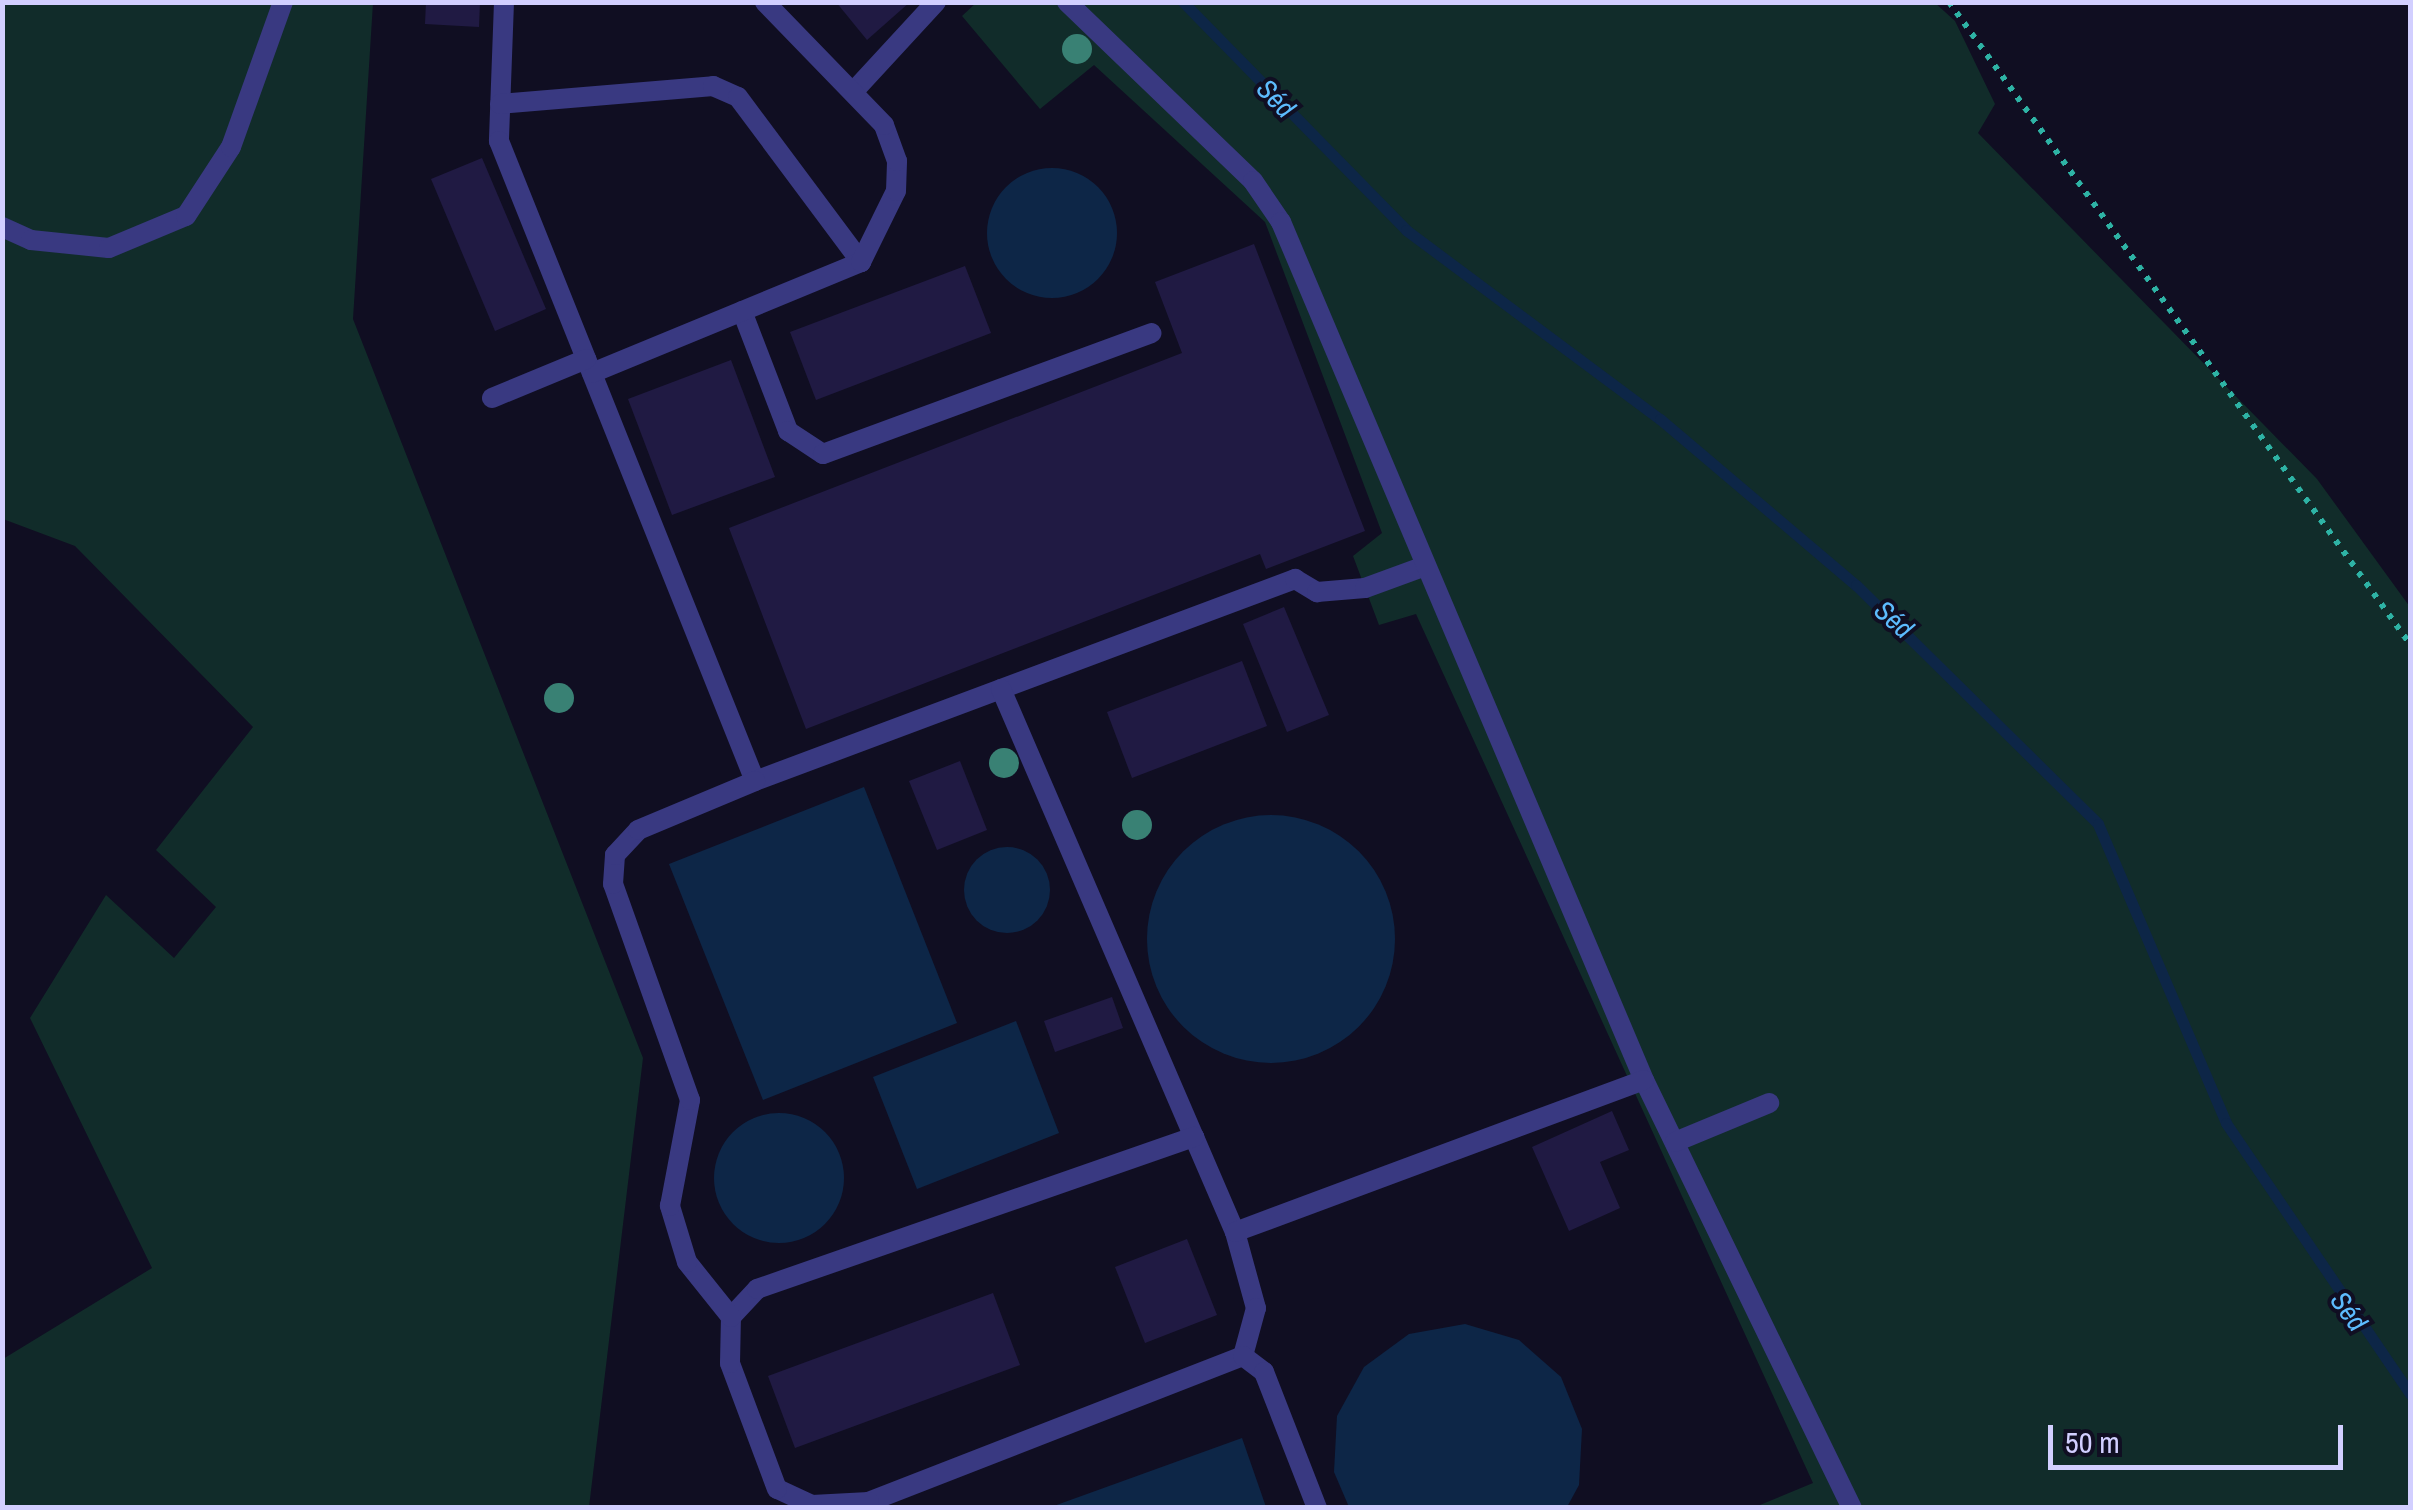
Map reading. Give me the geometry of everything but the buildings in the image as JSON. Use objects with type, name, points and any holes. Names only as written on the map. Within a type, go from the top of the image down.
[{"type":"lane","points":[[2,227],[109,248],[186,216],[231,147],[283,2]]},
{"type":"lane","points":[[504,2],[499,141],[756,781]]},
{"type":"lane","points":[[492,398],[742,312],[861,262],[896,191],[898,160],[884,124],[765,2]]},
{"type":"lane","points":[[853,92],[936,2]]},
{"type":"lane","points":[[1067,2],[1253,180],[1281,222],[1644,1080],[1852,1508]]},
{"type":"lane","points":[[500,104],[712,86],[738,97],[861,262]]},
{"type":"lane","points":[[742,312],[788,431],[824,454],[1151,332]]},
{"type":"lane","points":[[1242,1356],[847,1505],[812,1505],[777,1489],[730,1363],[730,1317],[687,1262],[670,1206],[690,1100],[613,884],[615,855],[638,830],[756,781],[1295,579],[1317,592],[1365,588],[1425,566]]},
{"type":"lane","points":[[1001,689],[1235,1232],[1256,1308],[1242,1356]]},
{"type":"lane","points":[[1235,1232],[1644,1080]]},
{"type":"lane","points":[[1674,1142],[1769,1103]]},
{"type":"lane","points":[[730,1317],[757,1290],[1194,1137]]},
{"type":"lane","points":[[1242,1356],[1264,1372],[1317,1508]]},
{"type":"path","points":[[1949,2],[2410,644]]},
{"type":"green space","points":[[977,2],[1934,2],[1955,21],[1995,104],[1978,133],[2317,479],[2410,607],[2410,1507],[1755,1507],[1813,1483],[1416,614],[1379,625],[1353,556],[1382,533],[1265,222],[1094,65],[1040,109],[962,16]]},
{"type":"green space","points":[[3,3],[373,3],[353,319],[643,1058],[589,1507],[3,1508],[3,1359],[152,1268],[30,1018],[106,895],[174,958],[216,907],[156,850],[253,727],[75,546],[3,519]]},
{"type":"water","points":[[1052,168],[1077,173],[1098,187],[1112,208],[1117,233],[1112,258],[1098,279],[1077,293],[1052,298],[1027,293],[1006,279],[992,258],[987,233],[992,208],[1006,187],[1027,173]]},
{"type":"water","points":[[864,787],[957,1023],[763,1100],[669,864]]},
{"type":"water","points":[[1271,815],[1318,824],[1359,851],[1386,892],[1395,939],[1386,986],[1359,1027],[1318,1054],[1271,1063],[1224,1054],[1183,1027],[1156,986],[1147,939],[1156,892],[1183,851],[1224,824]]},
{"type":"water","points":[[1007,847],[1031,854],[1043,866],[1050,890],[1043,914],[1031,926],[1007,933],[983,926],[971,914],[964,890],[971,866],[983,854]]},
{"type":"water","points":[[1016,1021],[1059,1133],[917,1189],[873,1077]]},
{"type":"water","points":[[779,1113],[804,1118],[825,1132],[839,1153],[844,1178],[839,1203],[825,1224],[804,1238],[779,1243],[754,1238],[733,1224],[719,1203],[714,1178],[719,1153],[733,1132],[754,1118]]},
{"type":"water","points":[[1465,1324],[1519,1340],[1561,1377],[1582,1429],[1579,1485],[1567,1507],[1349,1507],[1334,1472],[1337,1416],[1364,1367],[1409,1334]]},
{"type":"water","points":[[1242,1438],[1266,1507],[1051,1507]]},
{"type":"waterway","name":"Séd","points":[[1183,2],[1406,230],[1660,419],[1856,585],[2098,824],[2226,1123],[2410,1394]]}]
